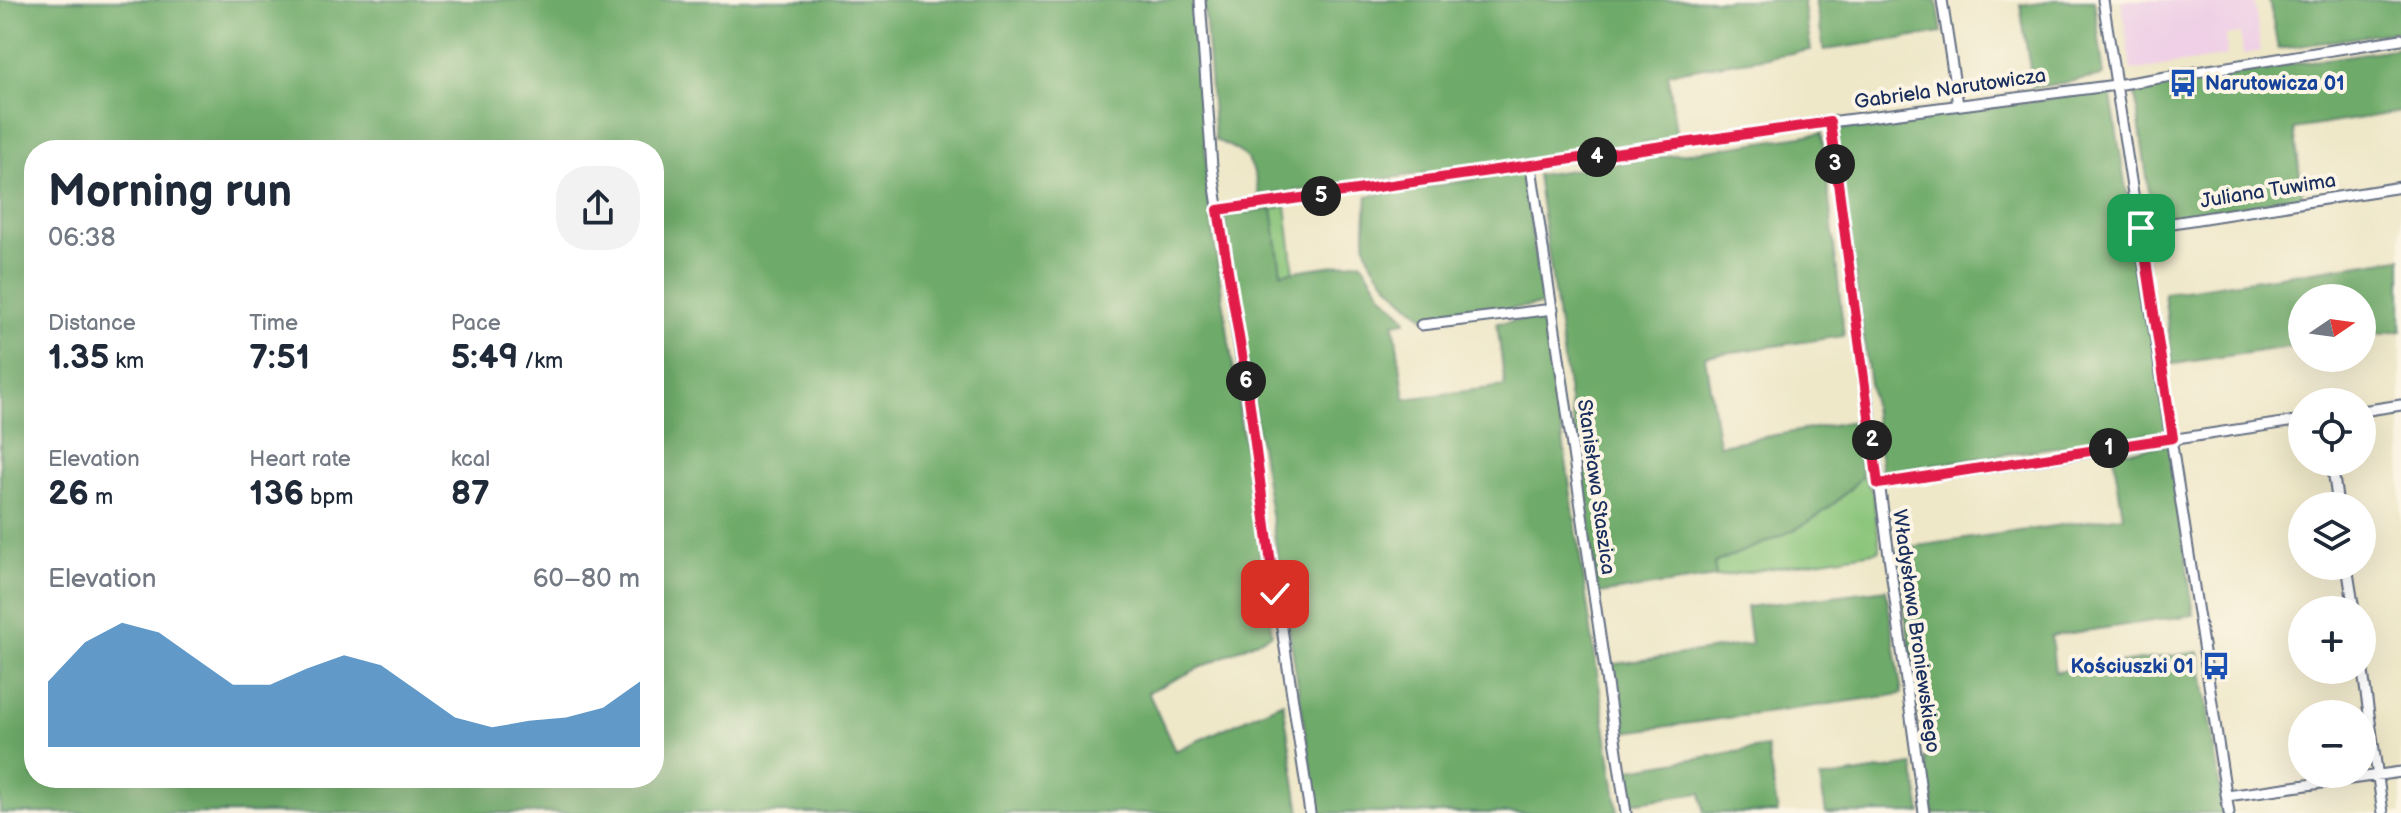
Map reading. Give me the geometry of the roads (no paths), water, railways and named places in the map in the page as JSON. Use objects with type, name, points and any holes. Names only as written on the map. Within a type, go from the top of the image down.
[{"type":"street","points":[[1200,0],[1206,108],[1218,210],[1310,813]]},
{"type":"street","points":[[1942,0],[1958,105]]},
{"type":"street","points":[[2103,0],[2141,228],[2229,813]]},
{"type":"street","name":"Gabriela Narutowicza","points":[[1218,210],[1830,122],[2116,85],[2401,39]]},
{"type":"street","name":"Władysława Broniewskiego","points":[[1830,122],[1924,813]]},
{"type":"street","name":"Stanisława Staszica","points":[[1531,167],[1626,813]]},
{"type":"street","name":"Juliana Tuwima","points":[[2141,228],[2401,187]]},
{"type":"street","points":[[1421,325],[1553,309]]},
{"type":"street","points":[[2376,409],[2401,405]]},
{"type":"street","points":[[1878,484],[2288,422]]},
{"type":"street","points":[[2365,684],[2383,813]]},
{"type":"street","points":[[2227,796],[2401,772]]},
{"type":"place","name":"Narutowicza 01","points":[[2183,83]]},
{"type":"place","name":"Kościuszki 01","points":[[2216,666]]}]
